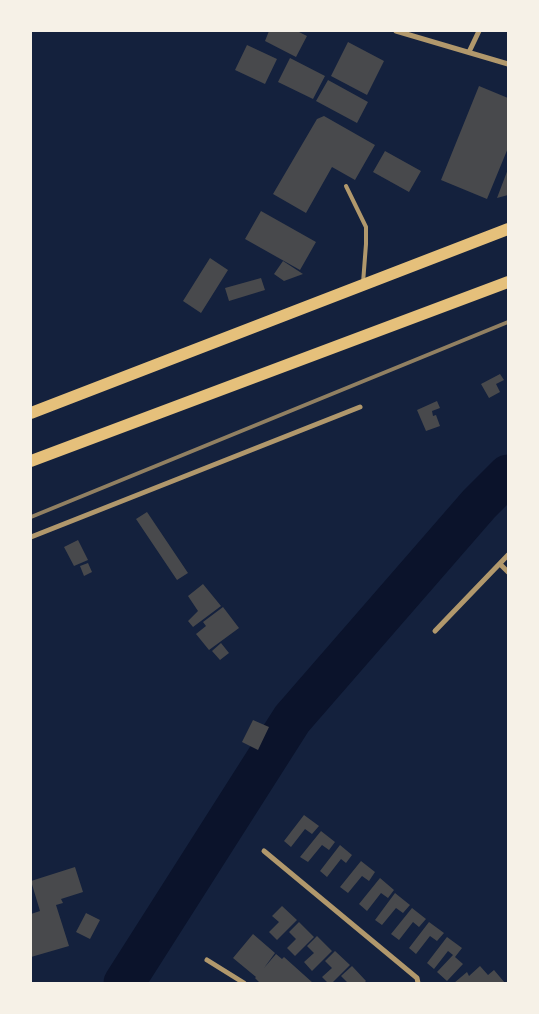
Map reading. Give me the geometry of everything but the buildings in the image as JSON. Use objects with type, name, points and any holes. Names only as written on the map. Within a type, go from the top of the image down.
[{"type":"main road","points":[[31,413],[508,229]]},
{"type":"main road","points":[[31,461],[508,282]]},
{"type":"street","points":[[396,31],[508,64]]},
{"type":"street","points":[[469,52],[479,31]]},
{"type":"street","points":[[31,537],[360,407]]},
{"type":"street","points":[[435,631],[508,555]]},
{"type":"street","points":[[500,564],[508,572]]},
{"type":"street","points":[[264,851],[417,978],[418,983]]},
{"type":"street","points":[[207,960],[244,983]]},
{"type":"lane","points":[[346,186],[366,227],[362,285]]},
{"type":"waterway","points":[[124,983],[292,719],[479,504],[508,475]]},
{"type":"railway","points":[[31,517],[508,322]]}]
